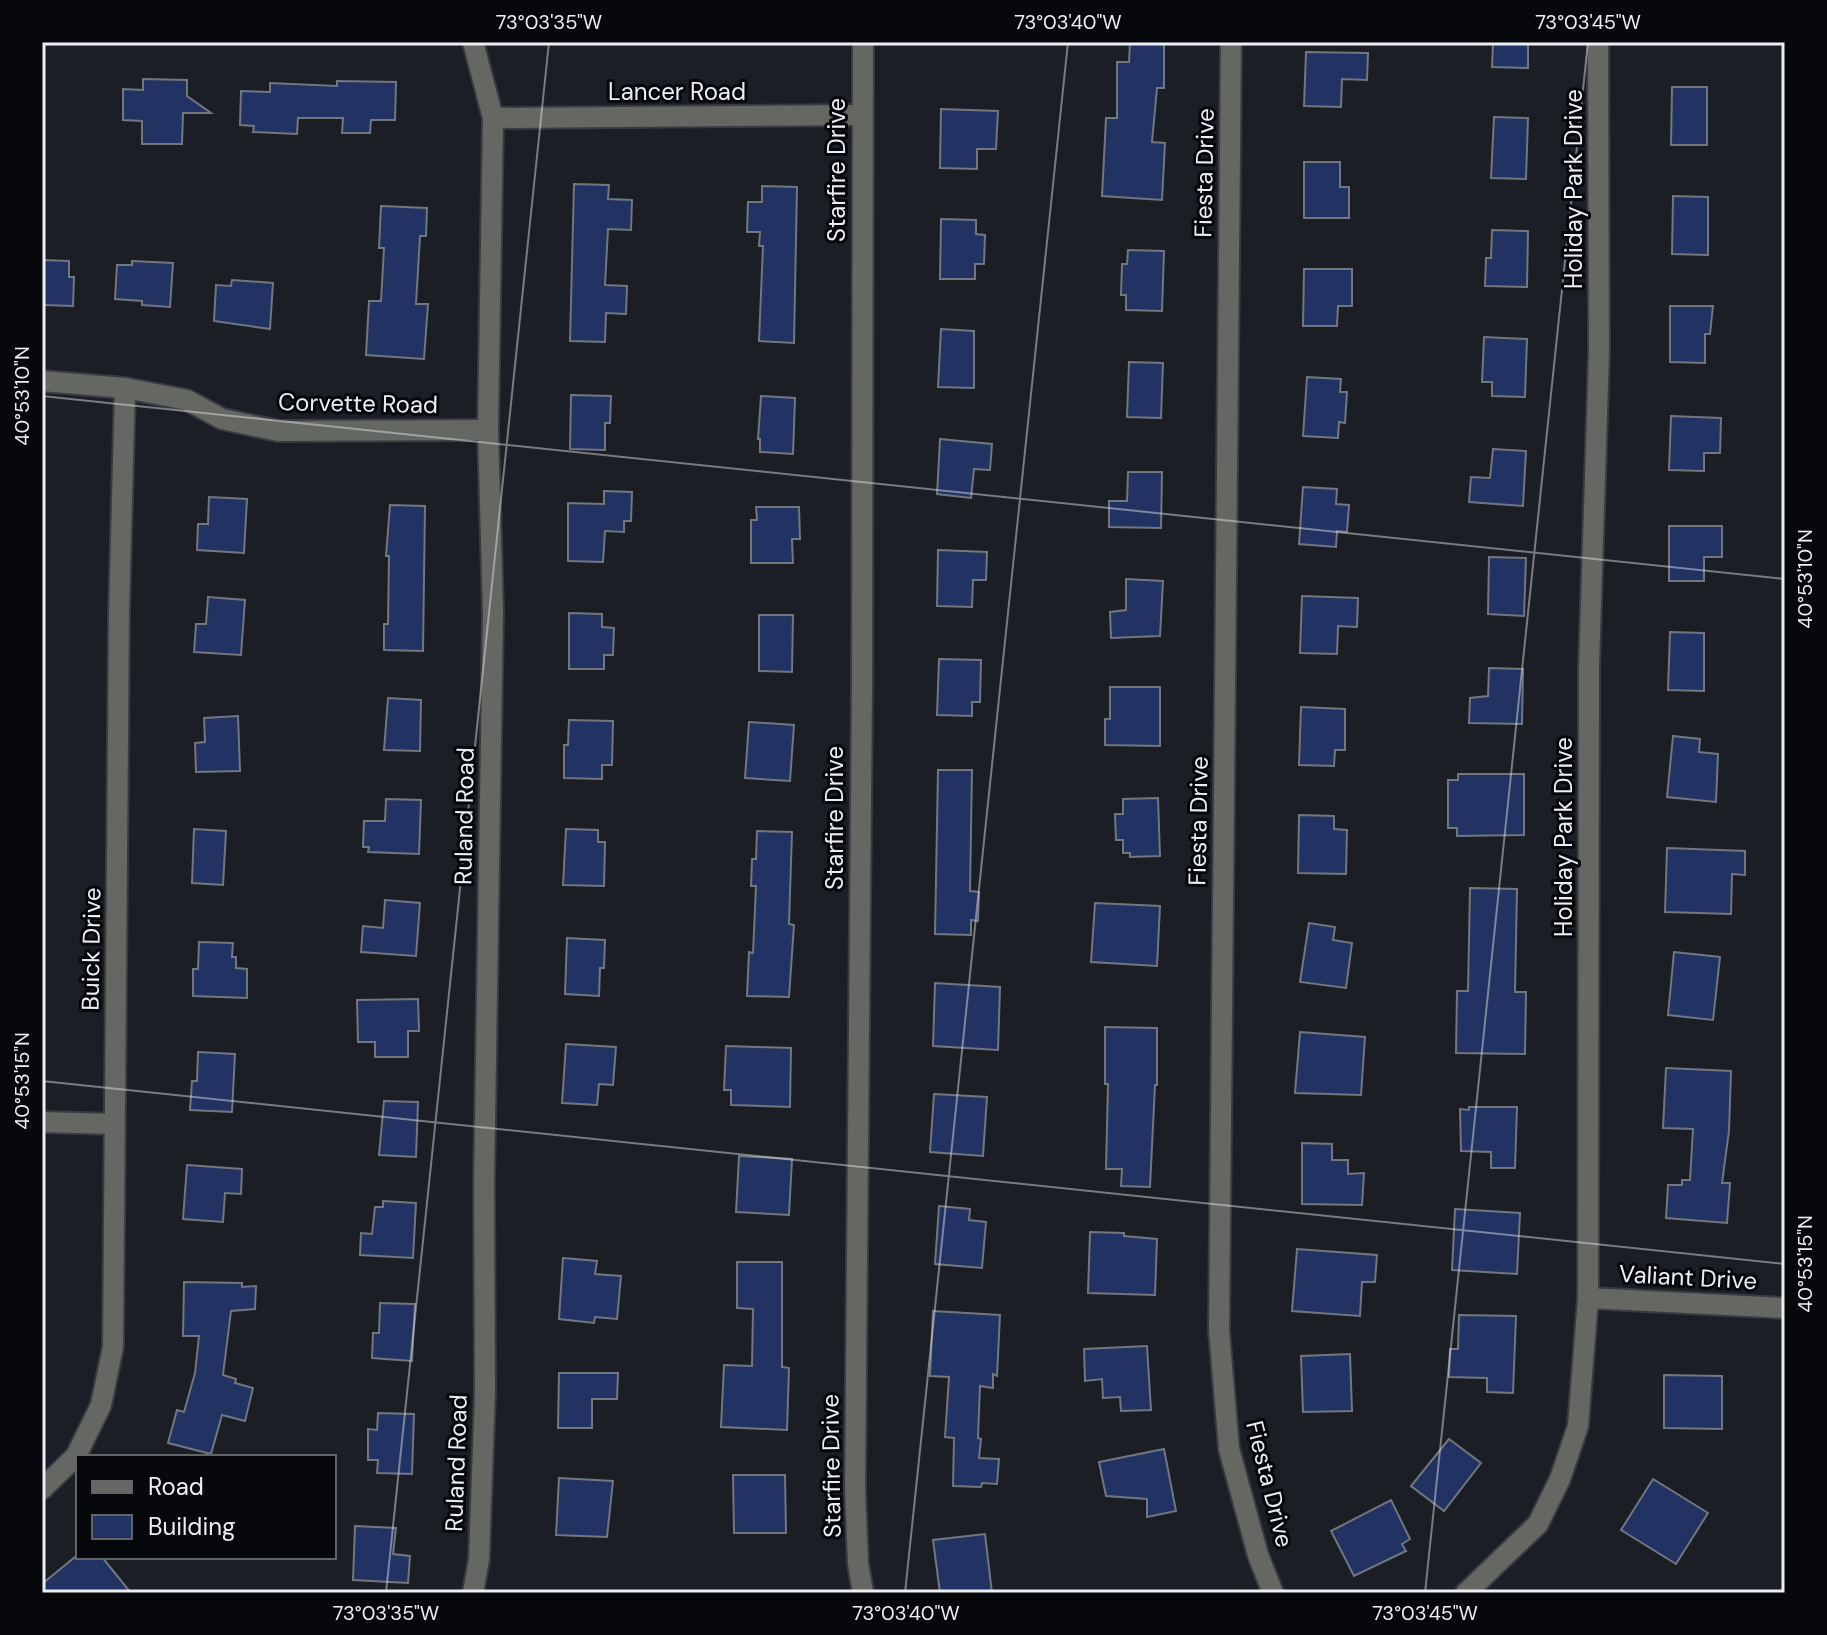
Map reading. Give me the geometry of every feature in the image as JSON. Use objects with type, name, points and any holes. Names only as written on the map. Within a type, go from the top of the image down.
[{"type":"street","name":"Ruland Road","points":[[473,42],[493,118],[488,430],[493,627],[484,1184],[485,1392],[479,1559],[473,1593]]},
{"type":"street","name":"Starfire Drive","points":[[863,42],[862,685],[855,1489],[858,1563],[863,1593]]},
{"type":"street","name":"Fiesta Drive","points":[[1231,42],[1219,1331],[1229,1449],[1258,1555],[1273,1593]]},
{"type":"street","name":"Holiday Park Drive","points":[[1468,1592],[1538,1524],[1560,1479],[1578,1426],[1588,1298],[1589,666],[1599,352],[1598,42]]},
{"type":"street","name":"Lancer Road","points":[[493,118],[862,115]]},
{"type":"street","name":"Corvette Road","points":[[42,381],[125,388],[187,400],[222,419],[278,431],[488,430]]},
{"type":"street","name":"Buick Drive","points":[[76,1455],[101,1405],[113,1347],[119,612],[125,388]]},
{"type":"street","points":[[42,1122],[114,1124]]},
{"type":"street","name":"Valiant Drive","points":[[1588,1298],[1785,1308]]},
{"type":"street","name":"Buick Drive","points":[[42,1489],[76,1456]]},
{"type":"building","points":[[1130,42],[1164,42],[1164,88],[1157,88],[1152,142],[1165,143],[1162,200],[1102,196],[1106,118],[1117,118],[1117,62],[1129,62]]},
{"type":"building","points":[[1493,42],[1528,42],[1528,68],[1492,67]]},
{"type":"building","points":[[1306,52],[1368,53],[1367,80],[1342,79],[1341,107],[1304,106]]},
{"type":"building","points":[[143,79],[187,80],[187,96],[211,113],[183,113],[182,144],[142,144],[142,121],[123,120],[123,89],[143,90]]},
{"type":"building","points":[[337,81],[396,82],[395,120],[371,120],[370,133],[342,133],[343,118],[298,118],[297,134],[253,132],[254,126],[240,125],[241,91],[270,92],[270,83],[337,86]]},
{"type":"building","points":[[1672,87],[1707,87],[1707,145],[1671,145]]},
{"type":"building","points":[[941,109],[998,111],[996,149],[977,149],[977,169],[940,168]]},
{"type":"building","points":[[1494,117],[1528,118],[1526,179],[1491,178]]},
{"type":"building","points":[[1304,162],[1340,162],[1340,187],[1349,187],[1349,218],[1304,218]]},
{"type":"building","points":[[574,184],[609,185],[608,199],[632,200],[631,230],[608,229],[605,285],[627,286],[626,314],[606,313],[605,342],[570,341]]},
{"type":"building","points":[[762,186],[797,187],[794,343],[759,341],[763,246],[759,246],[760,232],[747,232],[748,202],[762,202]]},
{"type":"building","points":[[1673,196],[1708,197],[1708,255],[1672,254]]},
{"type":"building","points":[[381,206],[427,208],[426,236],[420,236],[416,304],[428,304],[424,359],[366,355],[369,301],[381,301],[384,248],[379,248]]},
{"type":"building","points":[[941,219],[976,220],[976,234],[985,235],[984,264],[975,264],[975,279],[940,279]]},
{"type":"building","points":[[1492,230],[1528,231],[1527,287],[1485,286],[1486,258],[1491,258]]},
{"type":"building","points":[[1128,250],[1164,251],[1162,311],[1126,310],[1126,295],[1121,295],[1122,264],[1127,264]]},
{"type":"building","points":[[42,260],[69,261],[69,277],[74,277],[73,306],[42,305]]},
{"type":"building","points":[[132,261],[173,263],[170,307],[115,299],[117,265],[132,265]]},
{"type":"building","points":[[1304,269],[1352,269],[1352,306],[1338,306],[1337,326],[1303,326]]},
{"type":"building","points":[[232,280],[273,283],[270,329],[214,321],[216,285],[231,286]]},
{"type":"building","points":[[1670,306],[1713,306],[1710,334],[1705,334],[1705,363],[1670,362]]},
{"type":"building","points":[[941,329],[974,331],[974,388],[938,387]]},
{"type":"building","points":[[1484,337],[1527,339],[1525,397],[1492,396],[1492,382],[1482,382]]},
{"type":"building","points":[[1129,362],[1163,363],[1161,418],[1127,417]]},
{"type":"building","points":[[1307,377],[1341,379],[1340,392],[1347,392],[1345,423],[1339,422],[1338,438],[1303,436]]},
{"type":"building","points":[[571,395],[611,396],[610,423],[605,423],[605,450],[570,449]]},
{"type":"building","points":[[761,396],[795,398],[793,454],[760,452]]},
{"type":"building","points":[[1671,416],[1721,418],[1720,453],[1704,453],[1704,471],[1669,470]]},
{"type":"building","points":[[940,439],[992,444],[990,470],[974,469],[971,498],[937,494]]},
{"type":"building","points":[[1493,449],[1526,451],[1523,506],[1469,502],[1471,477],[1490,478]]},
{"type":"building","points":[[1128,472],[1162,472],[1161,528],[1109,527],[1109,501],[1127,501]]},
{"type":"building","points":[[1303,487],[1337,489],[1336,504],[1349,505],[1347,532],[1337,531],[1336,547],[1299,544]]},
{"type":"building","points":[[604,491],[632,492],[631,521],[624,521],[624,532],[605,531],[603,562],[568,561],[568,503],[604,504]]},
{"type":"building","points":[[209,497],[247,499],[244,553],[197,550],[198,524],[208,524]]},
{"type":"building","points":[[390,505],[425,506],[423,651],[384,650],[384,624],[388,624],[389,556],[386,556]]},
{"type":"building","points":[[756,507],[799,507],[800,539],[792,539],[793,563],[751,563],[751,520],[757,520]]},
{"type":"building","points":[[1669,526],[1722,526],[1722,557],[1704,557],[1704,581],[1669,581]]},
{"type":"building","points":[[938,550],[987,552],[986,580],[973,580],[972,607],[937,606]]},
{"type":"building","points":[[1489,557],[1526,558],[1524,616],[1488,614]]},
{"type":"building","points":[[1126,579],[1163,581],[1160,636],[1111,638],[1110,612],[1126,610]]},
{"type":"building","points":[[1302,596],[1358,598],[1357,627],[1338,626],[1337,654],[1300,653]]},
{"type":"building","points":[[208,597],[245,600],[241,655],[194,652],[196,624],[206,624]]},
{"type":"building","points":[[569,613],[602,614],[602,627],[614,628],[613,655],[604,655],[604,669],[569,669]]},
{"type":"building","points":[[759,615],[793,615],[792,672],[759,671]]},
{"type":"building","points":[[1670,632],[1704,633],[1704,691],[1668,690]]},
{"type":"building","points":[[939,659],[981,660],[980,702],[972,702],[972,716],[937,715]]},
{"type":"building","points":[[1489,668],[1523,669],[1522,724],[1469,723],[1470,698],[1488,696]]},
{"type":"building","points":[[1110,687],[1160,687],[1160,746],[1105,745],[1105,719],[1110,719]]},
{"type":"building","points":[[388,698],[421,700],[420,751],[384,750]]},
{"type":"building","points":[[1301,707],[1345,709],[1345,750],[1335,750],[1334,766],[1299,765]]},
{"type":"building","points":[[238,716],[240,771],[196,772],[195,743],[205,742],[204,718]]},
{"type":"building","points":[[569,720],[613,721],[612,765],[602,765],[602,779],[564,778],[564,745],[568,745]]},
{"type":"building","points":[[749,722],[794,725],[790,781],[745,778]]},
{"type":"building","points":[[1673,736],[1700,739],[1699,752],[1718,754],[1716,802],[1667,797]]},
{"type":"building","points":[[938,770],[972,770],[970,891],[979,892],[978,921],[971,920],[971,935],[935,934]]},
{"type":"building","points":[[1458,774],[1524,774],[1524,835],[1457,836],[1457,828],[1448,828],[1448,780],[1458,780]]},
{"type":"building","points":[[1158,798],[1160,856],[1130,857],[1130,853],[1123,853],[1123,840],[1116,840],[1115,814],[1123,814],[1123,799]]},
{"type":"building","points":[[386,799],[421,800],[419,854],[368,852],[369,847],[363,847],[364,821],[385,821]]},
{"type":"building","points":[[1299,815],[1334,816],[1334,829],[1347,830],[1346,874],[1298,873]]},
{"type":"building","points":[[194,829],[226,831],[223,885],[192,883]]},
{"type":"building","points":[[566,829],[598,830],[598,842],[605,842],[604,886],[563,885]]},
{"type":"building","points":[[757,831],[792,832],[789,924],[794,925],[789,997],[747,996],[749,952],[753,953],[756,886],[751,886]]},
{"type":"building","points":[[1667,848],[1745,851],[1745,875],[1732,874],[1731,914],[1665,912]]},
{"type":"building","points":[[1470,888],[1517,889],[1515,992],[1526,992],[1525,1054],[1456,1053],[1457,991],[1468,991]]},
{"type":"building","points":[[385,900],[420,903],[416,956],[361,952],[363,926],[383,928]]},
{"type":"building","points":[[1095,903],[1160,906],[1157,966],[1091,962]]},
{"type":"building","points":[[1309,923],[1335,927],[1333,940],[1352,943],[1346,988],[1300,982]]},
{"type":"building","points":[[567,938],[605,940],[599,996],[565,994]]},
{"type":"building","points":[[199,942],[233,943],[232,957],[236,957],[236,968],[247,969],[247,998],[193,996],[193,969],[198,969]]},
{"type":"building","points":[[1674,952],[1720,957],[1713,1020],[1668,1015]]},
{"type":"building","points":[[935,983],[1000,987],[998,1050],[933,1046]]},
{"type":"building","points":[[418,999],[419,1031],[408,1031],[408,1057],[375,1057],[375,1042],[358,1042],[357,1000]]},
{"type":"building","points":[[1105,1027],[1157,1028],[1157,1085],[1150,1187],[1121,1186],[1122,1169],[1106,1169],[1108,1084],[1105,1084]]},
{"type":"building","points":[[1300,1032],[1365,1037],[1361,1095],[1295,1093]]},
{"type":"building","points":[[566,1044],[616,1047],[613,1085],[599,1084],[597,1105],[562,1103]]},
{"type":"building","points":[[726,1046],[791,1048],[790,1107],[731,1105],[731,1090],[724,1090]]},
{"type":"building","points":[[198,1052],[235,1054],[232,1112],[190,1110],[192,1081],[197,1081]]},
{"type":"building","points":[[1666,1068],[1731,1071],[1729,1131],[1722,1183],[1730,1183],[1727,1223],[1666,1218],[1668,1185],[1682,1185],[1682,1180],[1690,1180],[1693,1129],[1663,1128]]},
{"type":"building","points":[[934,1094],[987,1097],[983,1156],[930,1152]]},
{"type":"building","points":[[384,1101],[418,1102],[416,1157],[379,1155]]},
{"type":"building","points":[[1469,1107],[1517,1107],[1515,1168],[1491,1168],[1491,1152],[1461,1151],[1460,1109],[1469,1110]]},
{"type":"building","points":[[1302,1143],[1332,1144],[1332,1160],[1348,1160],[1348,1174],[1364,1173],[1362,1205],[1302,1204]]},
{"type":"building","points":[[739,1156],[792,1159],[789,1215],[736,1212]]},
{"type":"building","points":[[187,1165],[242,1169],[241,1194],[225,1193],[223,1222],[183,1219]]},
{"type":"building","points":[[383,1201],[416,1203],[413,1258],[360,1255],[361,1233],[372,1234],[375,1207],[383,1207]]},
{"type":"building","points":[[939,1206],[970,1209],[969,1220],[986,1222],[982,1268],[935,1264]]},
{"type":"building","points":[[1455,1209],[1520,1213],[1517,1274],[1452,1270]]},
{"type":"building","points":[[1090,1232],[1124,1233],[1124,1236],[1157,1239],[1155,1295],[1088,1293]]},
{"type":"building","points":[[1297,1249],[1377,1255],[1375,1282],[1362,1282],[1360,1316],[1292,1311]]},
{"type":"building","points":[[563,1258],[597,1261],[595,1274],[621,1276],[617,1319],[595,1317],[594,1323],[559,1319]]},
{"type":"building","points":[[737,1262],[782,1262],[782,1367],[789,1368],[787,1430],[721,1427],[724,1365],[752,1366],[753,1309],[737,1308]]},
{"type":"building","points":[[184,1282],[256,1286],[255,1309],[231,1311],[223,1375],[236,1379],[235,1383],[253,1388],[245,1421],[222,1415],[211,1454],[168,1443],[177,1410],[184,1412],[195,1373],[199,1336],[183,1336]]},
{"type":"building","points":[[380,1303],[415,1304],[412,1361],[372,1358],[373,1333],[379,1333]]},
{"type":"building","points":[[933,1311],[1000,1315],[997,1376],[993,1374],[993,1388],[980,1386],[978,1438],[981,1439],[979,1458],[999,1459],[997,1484],[953,1486],[954,1438],[945,1437],[949,1377],[930,1376]]},
{"type":"building","points":[[1459,1315],[1516,1316],[1513,1393],[1487,1392],[1487,1378],[1449,1377],[1450,1349],[1458,1349]]},
{"type":"building","points":[[1147,1346],[1151,1410],[1121,1411],[1120,1397],[1103,1398],[1102,1379],[1085,1381],[1084,1349]]},
{"type":"building","points":[[1350,1354],[1352,1411],[1303,1412],[1301,1356]]},
{"type":"building","points":[[559,1373],[618,1373],[617,1399],[592,1399],[592,1428],[558,1428]]},
{"type":"building","points":[[1664,1375],[1722,1376],[1722,1429],[1664,1428]]},
{"type":"building","points":[[378,1413],[414,1414],[412,1474],[377,1473],[378,1460],[368,1460],[368,1429],[377,1430]]},
{"type":"building","points":[[1449,1439],[1481,1463],[1444,1511],[1411,1486]]},
{"type":"building","points":[[1164,1449],[1176,1511],[1147,1517],[1147,1499],[1106,1496],[1099,1462]]},
{"type":"building","points":[[733,1475],[785,1475],[786,1533],[734,1533]]},
{"type":"building","points":[[559,1478],[613,1481],[607,1537],[556,1535]]},
{"type":"building","points":[[1653,1479],[1708,1513],[1676,1564],[1621,1530]]},
{"type":"building","points":[[1391,1500],[1410,1539],[1402,1544],[1406,1551],[1354,1576],[1331,1531]]},
{"type":"building","points":[[355,1526],[396,1528],[393,1554],[410,1556],[408,1583],[353,1580]]},
{"type":"building","points":[[985,1534],[992,1593],[940,1593],[933,1540]]},
{"type":"building","points":[[75,1557],[104,1559],[131,1593],[42,1593],[42,1584]]}]
